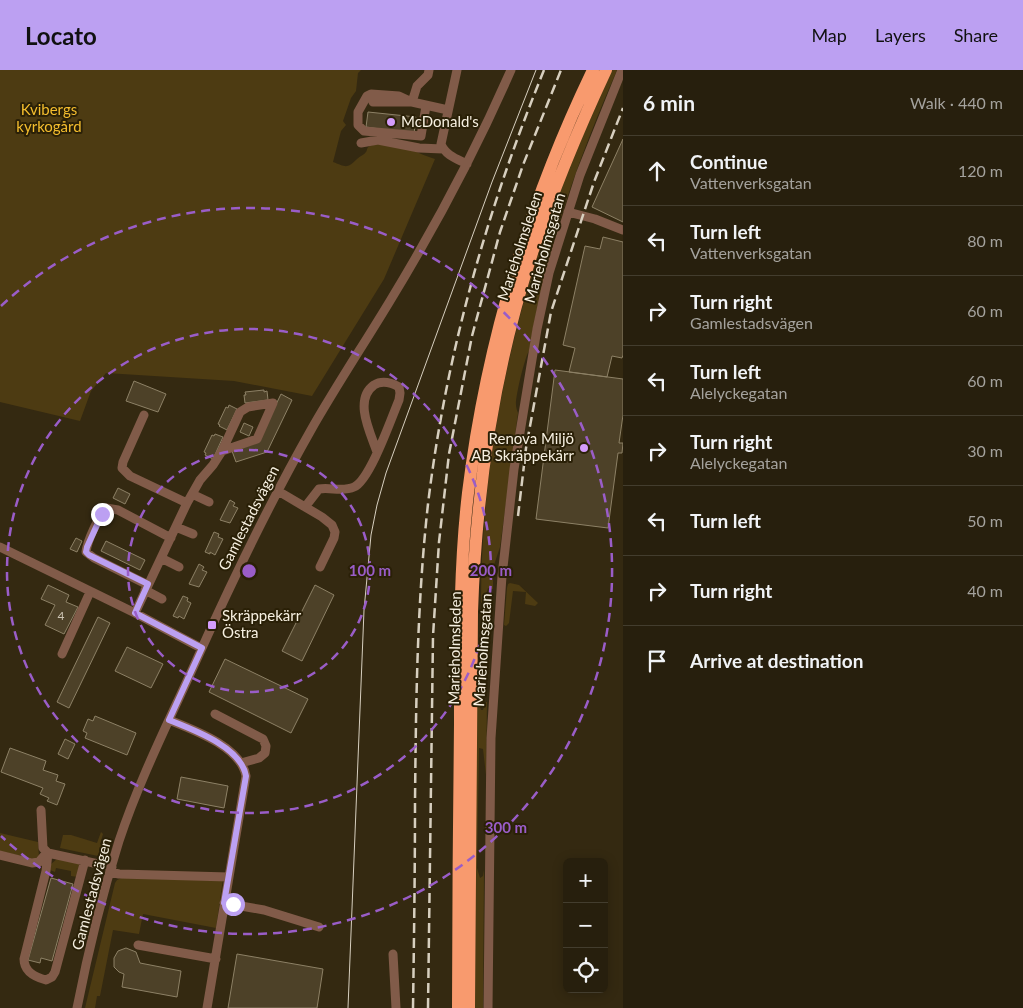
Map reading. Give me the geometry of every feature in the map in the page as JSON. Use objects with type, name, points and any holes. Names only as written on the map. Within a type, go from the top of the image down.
[{"type":"highway","name":"Marieholmsleden","points":[[458,1008],[461,585],[468,494],[476,437],[496,339],[519,259],[559,147],[593,70]]},
{"type":"highway","name":"Marieholmsleden","points":[[469,1008],[472,612],[475,553],[487,447],[504,354],[531,256],[582,121],[606,70]]},
{"type":"street","points":[[412,102],[417,86],[428,75],[429,70]]},
{"type":"street","points":[[443,150],[441,144],[457,70]]},
{"type":"street","name":"Gamlestadsvägen","points":[[77,1008],[99,911],[135,798],[224,598],[312,428],[408,272],[467,164],[511,70]]},
{"type":"street","name":"Marieholmsgatan","points":[[488,1008],[490,750],[502,576],[514,470],[537,329],[549,273],[595,134],[622,70]]},
{"type":"street","points":[[426,106],[421,136],[364,131],[362,124],[364,112],[362,106],[364,100],[371,94],[400,96],[412,102],[448,110]]},
{"type":"street","points":[[373,102],[412,102]]},
{"type":"street","points":[[361,143],[378,140],[419,148],[443,150],[467,164]]},
{"type":"street","points":[[568,212],[595,219],[623,230]]},
{"type":"street","points":[[305,507],[319,489],[346,489],[354,487],[367,475],[377,452],[400,393],[399,387],[392,383],[375,384],[370,388],[364,404],[364,413],[377,452]]},
{"type":"street","points":[[135,613],[187,503],[200,480],[213,465],[222,450],[240,412],[248,407],[273,403],[257,439],[222,450]]},
{"type":"street","points":[[144,415],[122,462],[122,468],[130,476],[187,503]]},
{"type":"street","points":[[278,491],[332,525],[334,538],[320,566]]},
{"type":"street","points":[[192,494],[209,502]]},
{"type":"street","points":[[162,599],[147,587],[86,552],[106,508],[118,510],[171,538]]},
{"type":"street","points":[[176,528],[193,534]]},
{"type":"street","points":[[0,547],[202,648]]},
{"type":"street","points":[[161,558],[179,567]]},
{"type":"street","points":[[62,654],[90,592]]},
{"type":"street","points":[[215,714],[263,739],[266,746],[265,753],[259,758],[241,763]]},
{"type":"street","points":[[169,720],[203,735],[233,753],[245,767],[246,776],[207,1008]]},
{"type":"street","points":[[41,810],[43,848],[48,853],[85,860],[120,874],[229,877]]},
{"type":"street","points":[[48,853],[46,871],[24,959],[24,966],[29,972],[37,978],[46,980],[52,978],[54,972],[85,860]]},
{"type":"street","points":[[0,855],[32,863],[39,862],[48,853]]},
{"type":"street","points":[[224,903],[264,910],[319,927]]},
{"type":"street","points":[[138,945],[216,960]]},
{"type":"street","points":[[393,954],[396,1008]]},
{"type":"green space","name":"Kvibergs kyrkogård","points":[[0,70],[361,70],[358,73],[356,91],[351,98],[343,121],[346,125],[341,131],[333,162],[348,166],[365,153],[369,147],[378,144],[395,145],[435,159],[384,279],[312,396],[234,381],[106,373],[91,391],[80,421],[0,402]]},
{"type":"green space","points":[[612,70],[617,70],[576,173],[553,243],[544,279],[529,351],[517,394],[516,406],[518,413],[500,547],[493,568],[493,589],[488,588],[485,598],[481,603],[482,555],[491,459],[508,364],[533,270],[555,204],[578,146]]},
{"type":"green space","points":[[510,583],[519,585],[538,603],[535,606],[525,604],[526,592],[513,591],[509,623],[506,626],[504,625],[507,588]]},
{"type":"green space","points":[[486,702],[486,775],[483,749],[479,748],[477,868],[480,878],[483,876],[484,870],[483,1008],[475,1008],[476,705],[479,704],[481,710],[483,710]]},
{"type":"green space","points":[[101,832],[103,834],[100,844],[105,846],[98,856],[60,848],[63,835],[71,835],[97,843]]},
{"type":"green space","points":[[0,833],[38,842],[39,857],[34,859],[0,851]]},
{"type":"green space","points":[[57,859],[79,864],[78,877],[71,876],[71,871],[56,868],[55,872],[50,870],[51,864]]},
{"type":"green space","points":[[124,877],[223,879],[216,928],[143,914],[139,934],[113,930],[100,996],[97,996],[95,1008],[85,1008],[115,883]]},
{"type":"building","name":"McDonald's","points":[[368,112],[416,117],[414,134],[366,127]]},
{"type":"building","points":[[623,139],[623,222],[592,207]]},
{"type":"building","points":[[603,237],[623,242],[623,355],[622,358],[612,356],[607,377],[569,372],[575,348],[563,345],[585,246],[600,249]]},
{"type":"building","name":"Renova Miljö AB Skräppekärr","points":[[555,370],[623,379],[623,415],[619,443],[623,443],[622,453],[618,453],[608,528],[536,519]]},
{"type":"building","points":[[134,381],[166,394],[158,412],[126,401]]},
{"type":"building","points":[[264,390],[264,392],[267,391],[268,400],[245,403],[245,392]]},
{"type":"building","points":[[281,394],[292,400],[267,452],[236,462],[232,451],[258,442]]},
{"type":"building","points":[[229,405],[237,409],[227,430],[218,424],[226,407],[228,408]]},
{"type":"building","points":[[244,423],[253,427],[249,436],[240,432]]},
{"type":"building","points":[[215,434],[223,437],[213,459],[205,455],[206,453],[204,452],[212,435],[214,436]]},
{"type":"building","points":[[118,488],[130,494],[125,504],[113,498]]},
{"type":"building","points":[[230,500],[235,503],[233,506],[238,508],[230,523],[220,520]]},
{"type":"building","points":[[214,532],[223,539],[215,555],[205,552]]},
{"type":"building","points":[[76,538],[82,541],[77,552],[70,549]]},
{"type":"building","points":[[106,541],[145,560],[140,570],[101,551]]},
{"type":"building","points":[[199,564],[204,567],[202,570],[207,572],[199,587],[189,584]]},
{"type":"building","points":[[48,585],[69,595],[66,602],[78,607],[64,634],[45,625],[55,605],[41,599]]},
{"type":"building","points":[[315,585],[334,595],[302,661],[282,651]]},
{"type":"building","points":[[183,596],[188,598],[187,601],[191,603],[184,619],[179,616],[178,618],[173,616]]},
{"type":"building","points":[[98,617],[110,623],[69,708],[57,702]]},
{"type":"building","points":[[127,647],[163,664],[151,688],[115,671]]},
{"type":"building","points":[[225,659],[308,699],[291,733],[209,692]]},
{"type":"building","points":[[95,716],[136,733],[127,755],[85,738],[87,733],[83,731],[88,719],[93,721]]},
{"type":"building","points":[[65,739],[75,744],[68,759],[58,754]]},
{"type":"building","points":[[10,748],[46,761],[43,770],[58,775],[56,781],[65,784],[57,805],[47,801],[49,798],[40,794],[43,788],[1,772]]},
{"type":"building","points":[[181,777],[228,786],[224,808],[177,799]]},
{"type":"building","points":[[51,878],[73,884],[52,961],[41,958],[40,963],[28,960]]},
{"type":"building","points":[[126,948],[136,952],[140,963],[181,971],[177,997],[122,987],[124,974],[114,967],[114,958],[118,951]]},
{"type":"building","points":[[237,954],[323,969],[317,1008],[228,1008]]},
{"type":"tram line","points":[[348,1008],[364,610],[371,535],[377,505],[386,473],[492,182],[536,70]]},
{"type":"railway","points":[[413,1008],[418,653],[421,578],[428,504],[446,393],[471,283],[504,176],[544,70]]},
{"type":"railway","points":[[428,1008],[433,636],[439,542],[449,454],[472,336],[500,232],[523,165],[561,70]]},
{"type":"railway","points":[[518,516],[526,448],[551,312],[594,182],[623,108]]},
{"type":"place","name":"McDonald's","points":[[391,122]]},
{"type":"place","name":"Renova Miljö AB Skräppekärr","points":[[584,448]]},
{"type":"place","name":"Skräppekärr Östra","points":[[212,625]]},
{"type":"route","points":[[102,514],[86,552],[94,558],[148,584],[135,613],[202,648],[169,720],[203,735],[233,753],[245,767],[246,776],[224,903],[233,904]]}]
